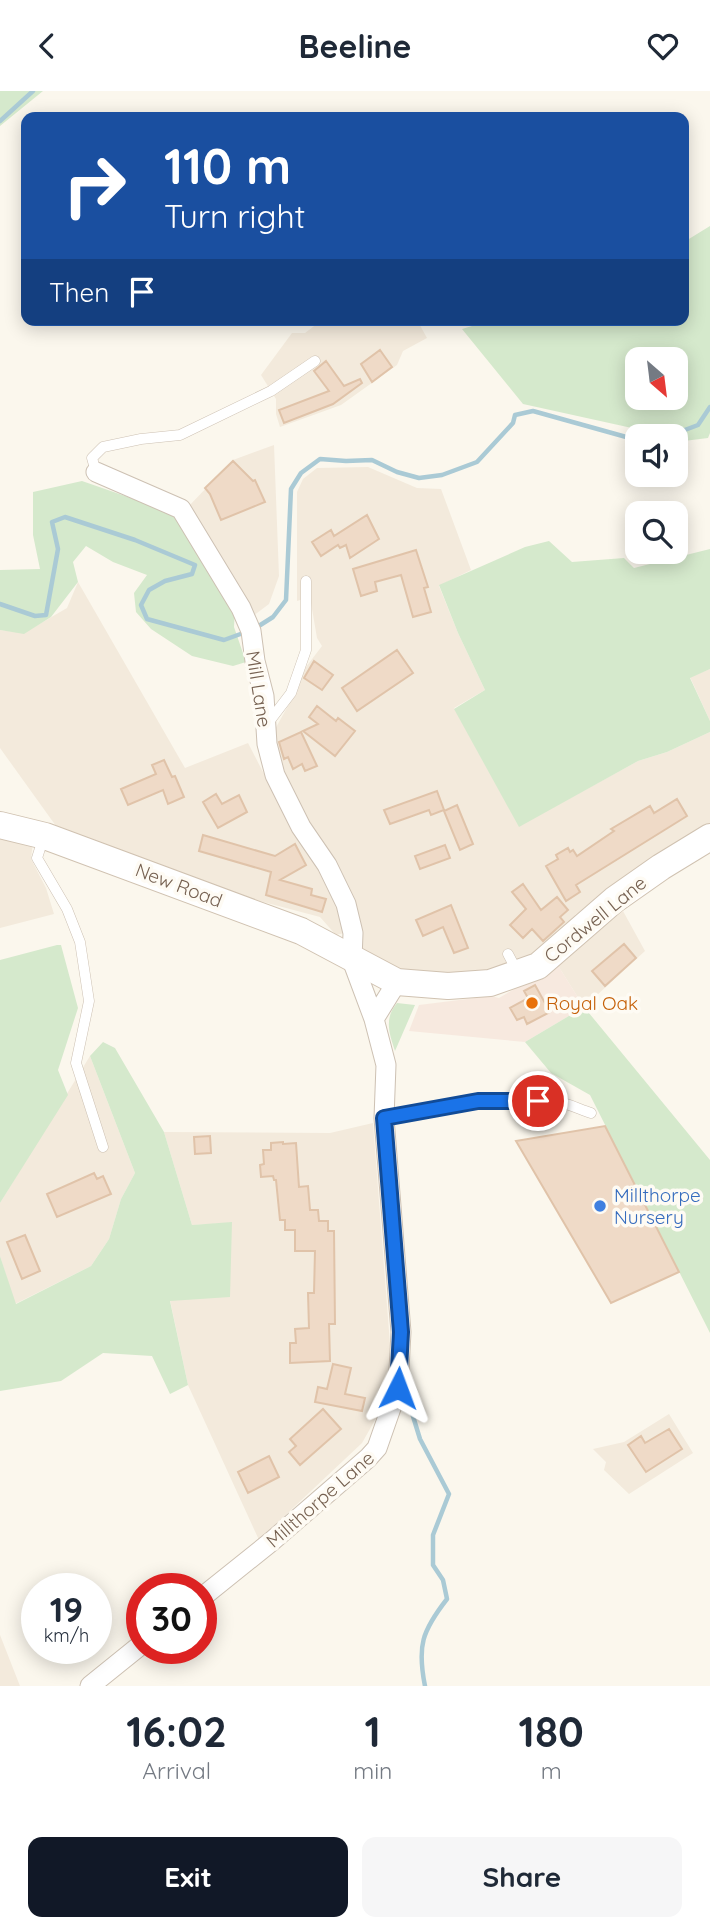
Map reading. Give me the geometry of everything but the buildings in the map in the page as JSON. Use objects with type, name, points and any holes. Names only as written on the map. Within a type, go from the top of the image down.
[{"type":"main road","name":"New Road","points":[[0,825],[45,835],[301,931],[352,960]]},
{"type":"main road","name":"Cordwell Lane","points":[[352,960],[397,982],[448,986],[490,983],[513,964],[538,966],[614,900],[710,837]]},
{"type":"street","name":"Mill Lane","points":[[96,472],[181,509],[242,608],[251,631],[264,696],[267,744],[275,775],[301,827],[327,865],[346,904],[353,933],[352,960]]},
{"type":"street","name":"Millthorpe Lane","points":[[217,1585],[368,1458],[377,1448],[398,1388],[401,1332],[384,1118],[386,1065],[374,1019],[352,960]]},
{"type":"street","points":[[374,1019],[397,982]]},
{"type":"street","points":[[90,1686],[126,1657]]},
{"type":"lane","points":[[96,472],[92,458],[103,447],[180,435],[271,391],[315,361]]},
{"type":"lane","points":[[266,727],[291,693],[306,650],[306,580]]},
{"type":"lane","points":[[45,835],[37,858],[67,909],[80,942],[89,1001],[76,1063],[103,1147]]},
{"type":"lane","points":[[384,1118],[501,1099],[557,1101],[591,1113]]},
{"type":"shaded area","points":[[314,326],[420,326],[427,338],[403,351],[397,365],[341,405],[280,427],[276,414],[276,399],[261,375],[292,333],[305,333]]},
{"type":"shaded area","points":[[274,445],[279,576],[269,604],[253,616],[188,507],[233,460]]},
{"type":"shaded area","points":[[368,467],[417,488],[441,489],[471,570],[439,586],[485,690],[454,708],[519,826],[638,761],[667,752],[710,732],[710,829],[602,895],[575,915],[577,921],[538,956],[492,974],[402,975],[359,953],[282,780],[274,731],[306,667],[322,646],[317,638],[310,597],[297,601],[297,492],[303,479],[317,468]]},
{"type":"shaded area","points":[[78,582],[185,768],[248,743],[278,801],[320,864],[344,917],[344,933],[336,935],[320,917],[210,888],[61,833],[0,748],[0,630],[24,633],[67,608]]},
{"type":"shaded area","points":[[710,669],[710,721],[690,677]]},
{"type":"shaded area","points":[[0,834],[33,841],[31,859],[46,888],[54,914],[0,928]]},
{"type":"shaded area","points":[[623,911],[645,951],[584,1007],[557,964]]},
{"type":"shaded area","points":[[557,964],[584,1007],[525,1042],[409,1031],[419,1005],[491,996],[499,998]]},
{"type":"shaded area","points":[[90,1056],[135,1173],[121,1199],[109,1239],[91,1266],[15,1304],[0,1256],[0,1203]]},
{"type":"shaded area","points":[[373,1123],[390,1344],[389,1379],[379,1413],[362,1443],[259,1540],[188,1385],[170,1300],[232,1223],[192,1225],[164,1132],[330,1133]]},
{"type":"shaded area","points":[[669,1414],[693,1453],[629,1494],[604,1470],[606,1462],[593,1449],[624,1442]]},
{"type":"shaded area","points":[[0,1635],[20,1686],[0,1686]]},
{"type":"green space","points":[[0,91],[43,91],[0,126]]},
{"type":"green space","points":[[710,226],[708,438],[688,440],[688,424],[625,424],[625,426],[523,404],[462,329],[472,326],[689,326],[689,239]]},
{"type":"green space","points":[[82,481],[177,514],[235,608],[234,627],[246,662],[233,666],[192,656],[151,629],[136,612],[134,593],[147,575],[113,562],[86,546],[73,562],[78,582],[51,617],[24,634],[0,630],[0,570],[40,569],[33,535],[33,492]]},
{"type":"green space","points":[[549,541],[572,562],[624,558],[625,564],[634,568],[650,564],[688,564],[688,554],[710,549],[710,669],[690,678],[710,721],[710,732],[667,752],[638,761],[519,827],[454,709],[485,690],[439,585],[525,547]]},
{"type":"green space","points":[[61,945],[78,1008],[58,1070],[68,1095],[0,1203],[0,960]]},
{"type":"green space","points":[[397,1003],[415,1005],[395,1051],[389,1020]]},
{"type":"green space","points":[[584,1007],[710,1160],[710,1333],[590,1095],[551,1073],[525,1042]]},
{"type":"green space","points":[[103,1042],[115,1048],[164,1132],[192,1225],[232,1222],[230,1297],[170,1301],[188,1385],[170,1394],[152,1356],[103,1353],[61,1381],[0,1391],[0,1256],[16,1304],[91,1266],[109,1239],[121,1199],[135,1173],[90,1056]]},
{"type":"waterway","points":[[0,121],[33,91]]},
{"type":"waterway","points":[[688,429],[698,425],[710,407]]},
{"type":"waterway","points":[[254,629],[273,617],[286,600],[291,489],[301,473],[320,459],[372,460],[397,472],[419,478],[442,475],[477,462],[513,423],[515,415],[533,411],[625,437]]},
{"type":"waterway","points":[[0,604],[35,616],[46,615],[58,549],[52,522],[65,517],[135,540],[195,565],[192,574],[165,581],[149,590],[141,605],[147,619],[224,640],[246,632]]},
{"type":"waterway","points":[[412,1413],[420,1439],[449,1494],[433,1535],[433,1565],[443,1580],[447,1599],[432,1620],[424,1639],[422,1660],[425,1686]]},
{"type":"place","name":"Royal Oak","points":[[532,1003]]},
{"type":"place","name":"Millthorpe Nursery","points":[[600,1206]]},
{"type":"route","points":[[398,1388],[401,1332],[384,1118],[478,1101],[538,1101]]}]
